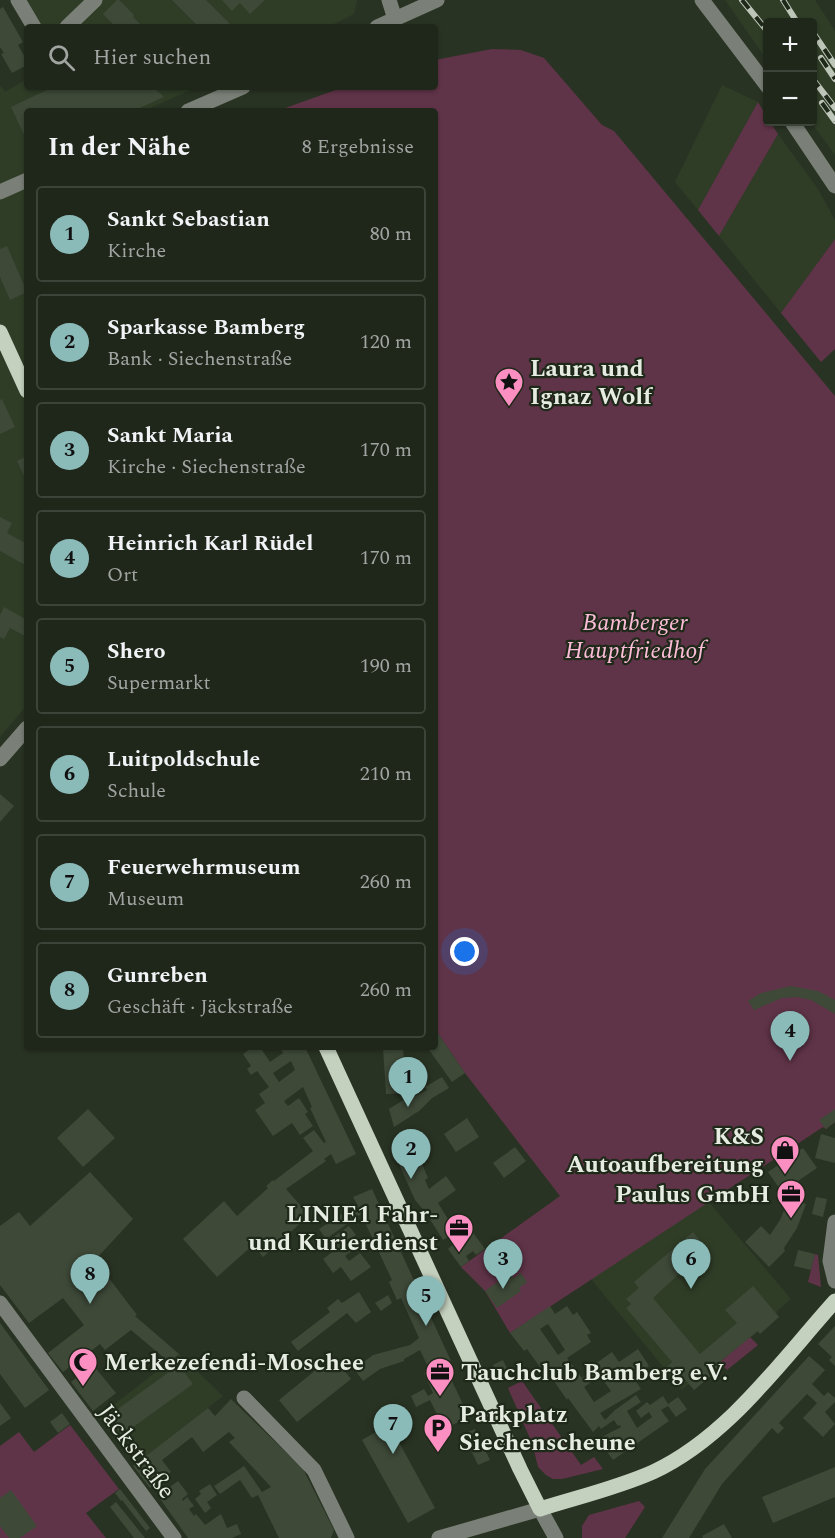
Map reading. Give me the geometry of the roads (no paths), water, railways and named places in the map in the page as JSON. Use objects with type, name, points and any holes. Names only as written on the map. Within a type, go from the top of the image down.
[{"type":"main road","points":[[0,332],[24,384]]},
{"type":"main road","points":[[327,1050],[540,1509],[637,1478],[687,1452],[736,1412],[835,1301]]},
{"type":"street","points":[[18,0],[32,24]]},
{"type":"street","points":[[70,24],[95,0]]},
{"type":"street","points":[[389,0],[395,19]]},
{"type":"street","points":[[384,24],[437,0]]},
{"type":"street","points":[[702,0],[763,80]]},
{"type":"street","points":[[195,108],[236,90]]},
{"type":"street","points":[[795,126],[835,186]]},
{"type":"street","points":[[0,192],[24,181]]},
{"type":"street","points":[[1,757],[24,731]]},
{"type":"street","points":[[835,1222],[830,1261],[835,1281]]},
{"type":"street","name":"Jäckstraße","points":[[0,1304],[174,1538]]},
{"type":"street","points":[[244,1398],[314,1470],[347,1538]]},
{"type":"street","points":[[439,1538],[540,1509],[556,1538]]},
{"type":"railway","points":[[742,0],[763,26]]},
{"type":"railway","points":[[783,0],[794,18]]},
{"type":"railway","points":[[817,38],[835,65]]},
{"type":"railway","points":[[821,58],[835,79]]},
{"type":"railway","points":[[817,85],[835,108]]},
{"type":"railway","points":[[822,103],[835,121]]},
{"type":"place","name":"Laura und Ignaz Wolf","points":[[509,408]]},
{"type":"place","name":"Heinrich Karl Rüdel","points":[[790,1061]]},
{"type":"place","name":"Sankt Sebastian","points":[[408,1107]]},
{"type":"place","name":"K&S Autoaufbereitung","points":[[785,1176]]},
{"type":"place","name":"Sparkasse Bamberg","points":[[411,1179]]},
{"type":"place","name":"Paulus GmbH","points":[[791,1220]]},
{"type":"place","name":"LINIE1 Fahr- und Kurierdienst","points":[[459,1254]]},
{"type":"place","name":"Sankt Maria","points":[[503,1289]]},
{"type":"place","name":"Luitpoldschule","points":[[691,1289]]},
{"type":"place","name":"Gunreben","points":[[90,1304]]},
{"type":"place","name":"Shero","points":[[426,1326]]},
{"type":"place","name":"Merkezefendi-Moschee","points":[[83,1388]]},
{"type":"place","name":"Tauchclub Bamberg e.V.","points":[[440,1398]]},
{"type":"place","name":"Feuerwehrmuseum","points":[[393,1454]]},
{"type":"place","name":"Parkplatz Siechenscheune","points":[[438,1454]]},
{"type":"park label","name":"Bamberger Hauptfriedhof","points":[[635,636]]}]
